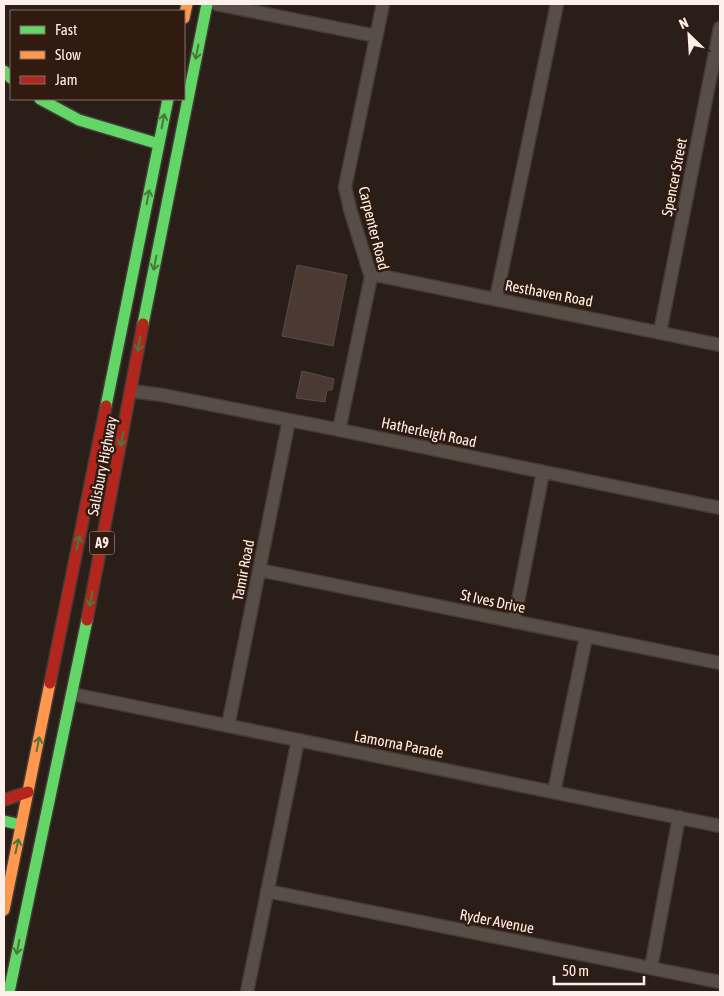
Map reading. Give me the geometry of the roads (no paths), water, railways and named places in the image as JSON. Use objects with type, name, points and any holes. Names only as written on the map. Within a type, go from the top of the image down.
[{"type":"main road","name":"Salisbury Highway","points":[[9,992],[72,694],[148,297],[207,4]]},
{"type":"main road","points":[[42,100],[79,120],[178,148]]},
{"type":"main road","name":"Salisbury Highway","points":[[5,905],[12,823],[28,792],[168,100]]},
{"type":"main road","points":[[109,387],[131,391]]},
{"type":"main road","points":[[4,800],[28,792]]},
{"type":"main road","points":[[4,861],[12,823],[43,829]]},
{"type":"main road","points":[[4,887],[5,905]]},
{"type":"street","points":[[216,4],[376,36]]},
{"type":"street","name":"Carpenter Road","points":[[339,430],[371,274],[350,209],[345,187],[383,4]]},
{"type":"street","points":[[496,299],[556,4]]},
{"type":"street","name":"Spencer Street","points":[[660,332],[720,28]]},
{"type":"street","name":"Resthaven Road","points":[[371,274],[720,345]]},
{"type":"street","name":"Hatherleigh Road","points":[[131,391],[162,395],[289,420],[720,508]]},
{"type":"street","name":"Tamir Road","points":[[228,726],[289,420]]},
{"type":"street","points":[[514,622],[543,472]]},
{"type":"street","name":"St Ives Drive","points":[[259,570],[720,663]]},
{"type":"street","points":[[554,792],[586,637]]},
{"type":"street","name":"Lamorna Parade","points":[[72,694],[720,826]]},
{"type":"street","points":[[247,992],[298,740]]},
{"type":"street","points":[[651,968],[679,817]]},
{"type":"street","name":"Ryder Avenue","points":[[267,891],[720,982]]}]
